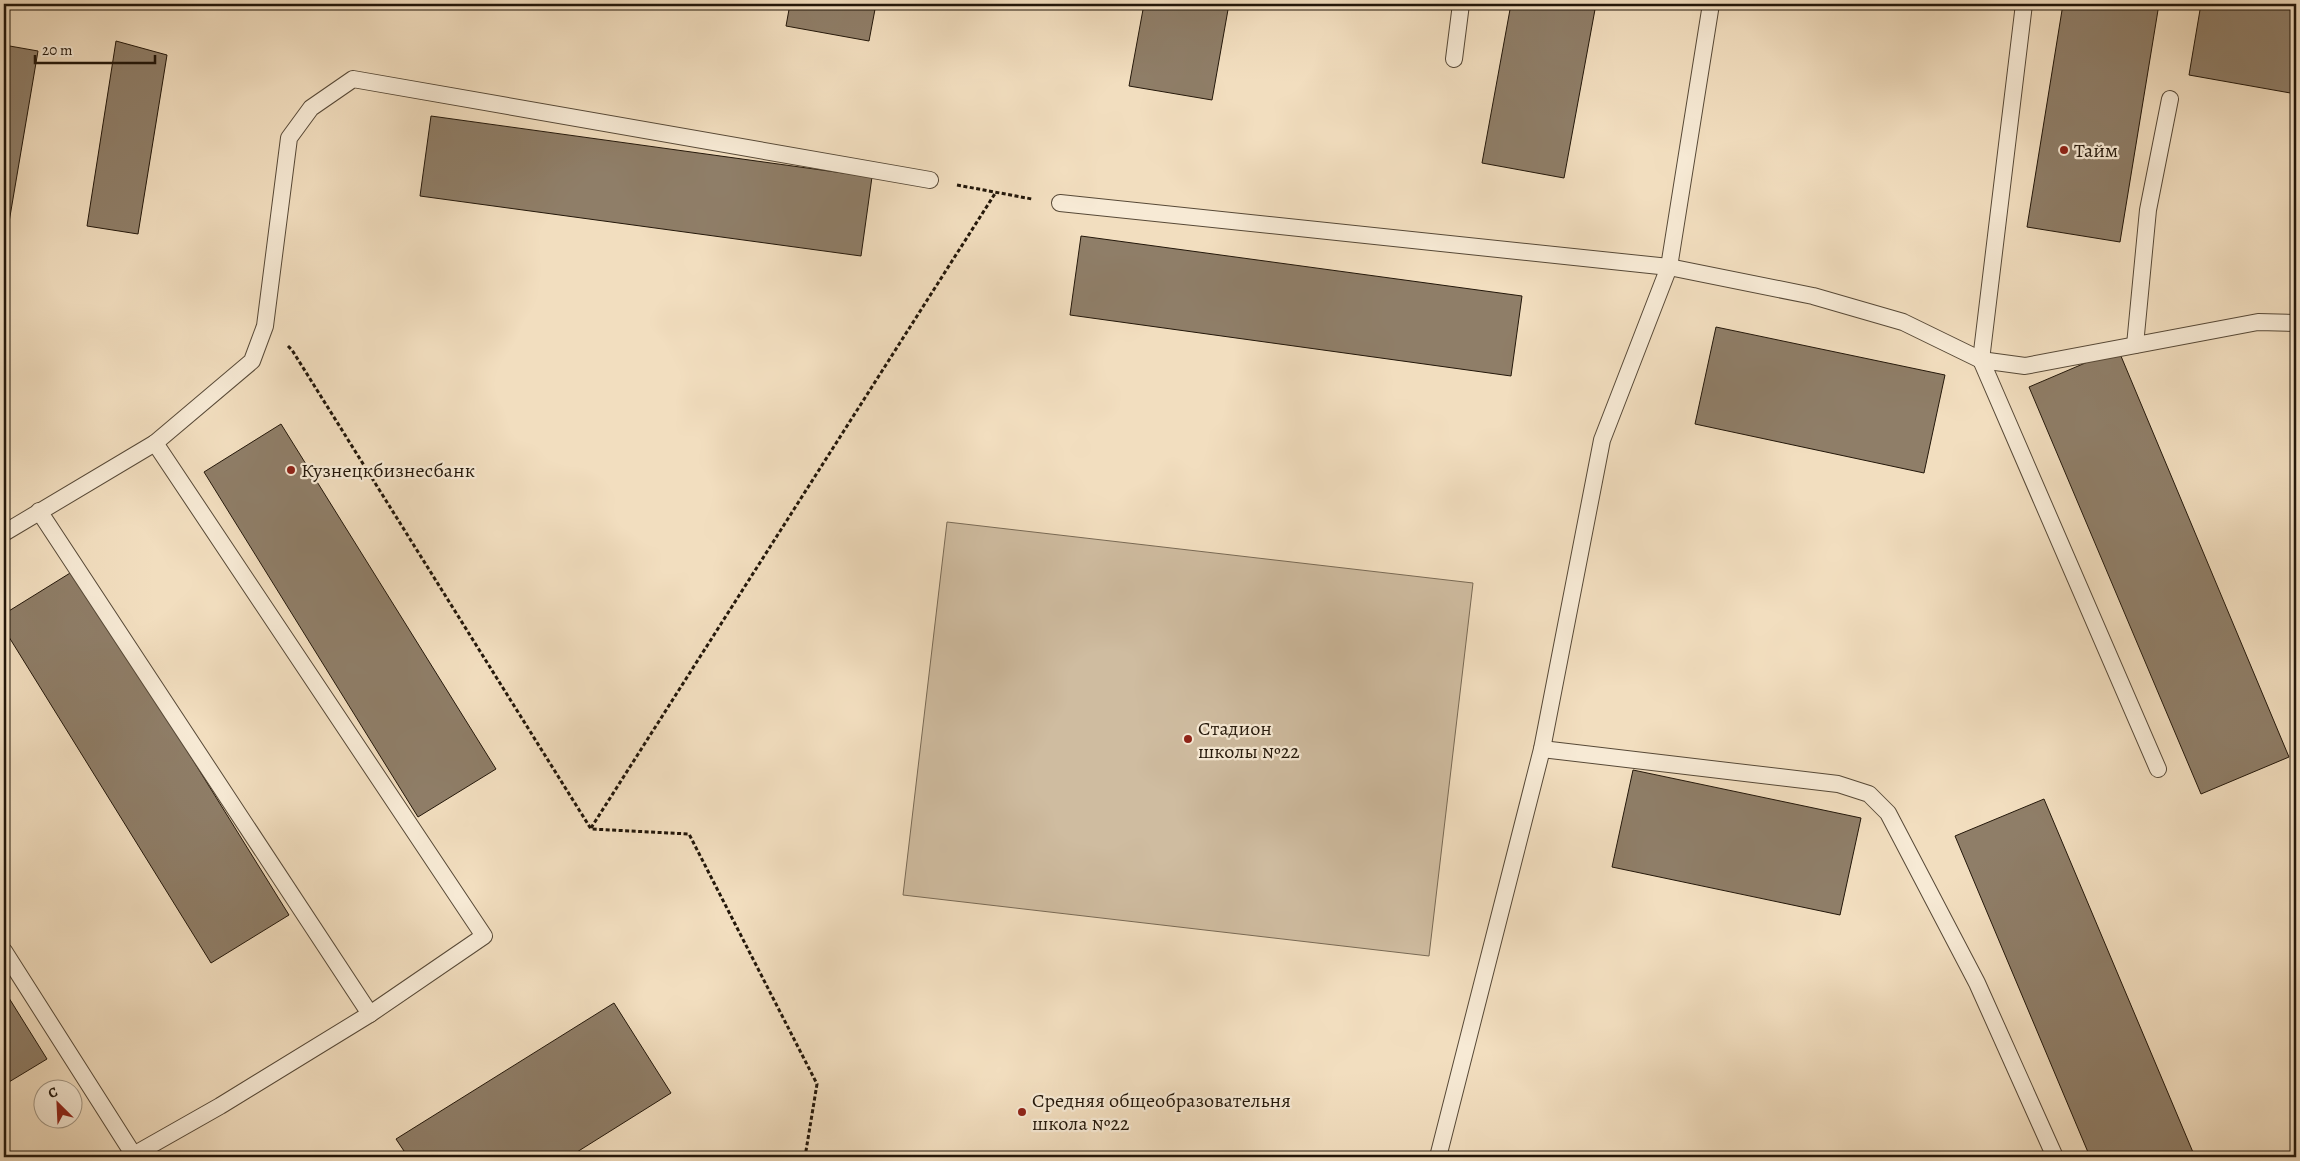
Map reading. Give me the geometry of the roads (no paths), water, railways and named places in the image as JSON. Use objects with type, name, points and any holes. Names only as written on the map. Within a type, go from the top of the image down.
[{"type":"lane","points":[[1454,58],[1461,4]]},
{"type":"lane","points":[[1438,1157],[1542,749],[1602,440],[1669,267],[1711,4]]},
{"type":"lane","points":[[2024,4],[1981,360],[2158,770]]},
{"type":"lane","points":[[4,533],[155,443],[252,361],[264,326],[289,138],[311,108],[353,79],[930,180]]},
{"type":"lane","points":[[2136,344],[2148,210],[2170,99]]},
{"type":"lane","points":[[1060,203],[1669,267],[1812,296],[1903,322],[1981,360],[2025,366],[2258,322],[2296,323]]},
{"type":"lane","points":[[4,951],[133,1157],[370,1014],[484,936],[155,443]]},
{"type":"lane","points":[[39,511],[370,1014]]},
{"type":"lane","points":[[1542,749],[1838,784],[1869,794],[1888,813],[1977,983],[2055,1157]]},
{"type":"place","name":"Тайм","points":[[2064,150]]},
{"type":"place","name":"Кузнецкбизнесбанк","points":[[291,470]]},
{"type":"place","name":"Стадион школы №22","points":[[1188,739]]},
{"type":"place","name":"Средняя общеобразовательня школа №22","points":[[1022,1112]]}]
